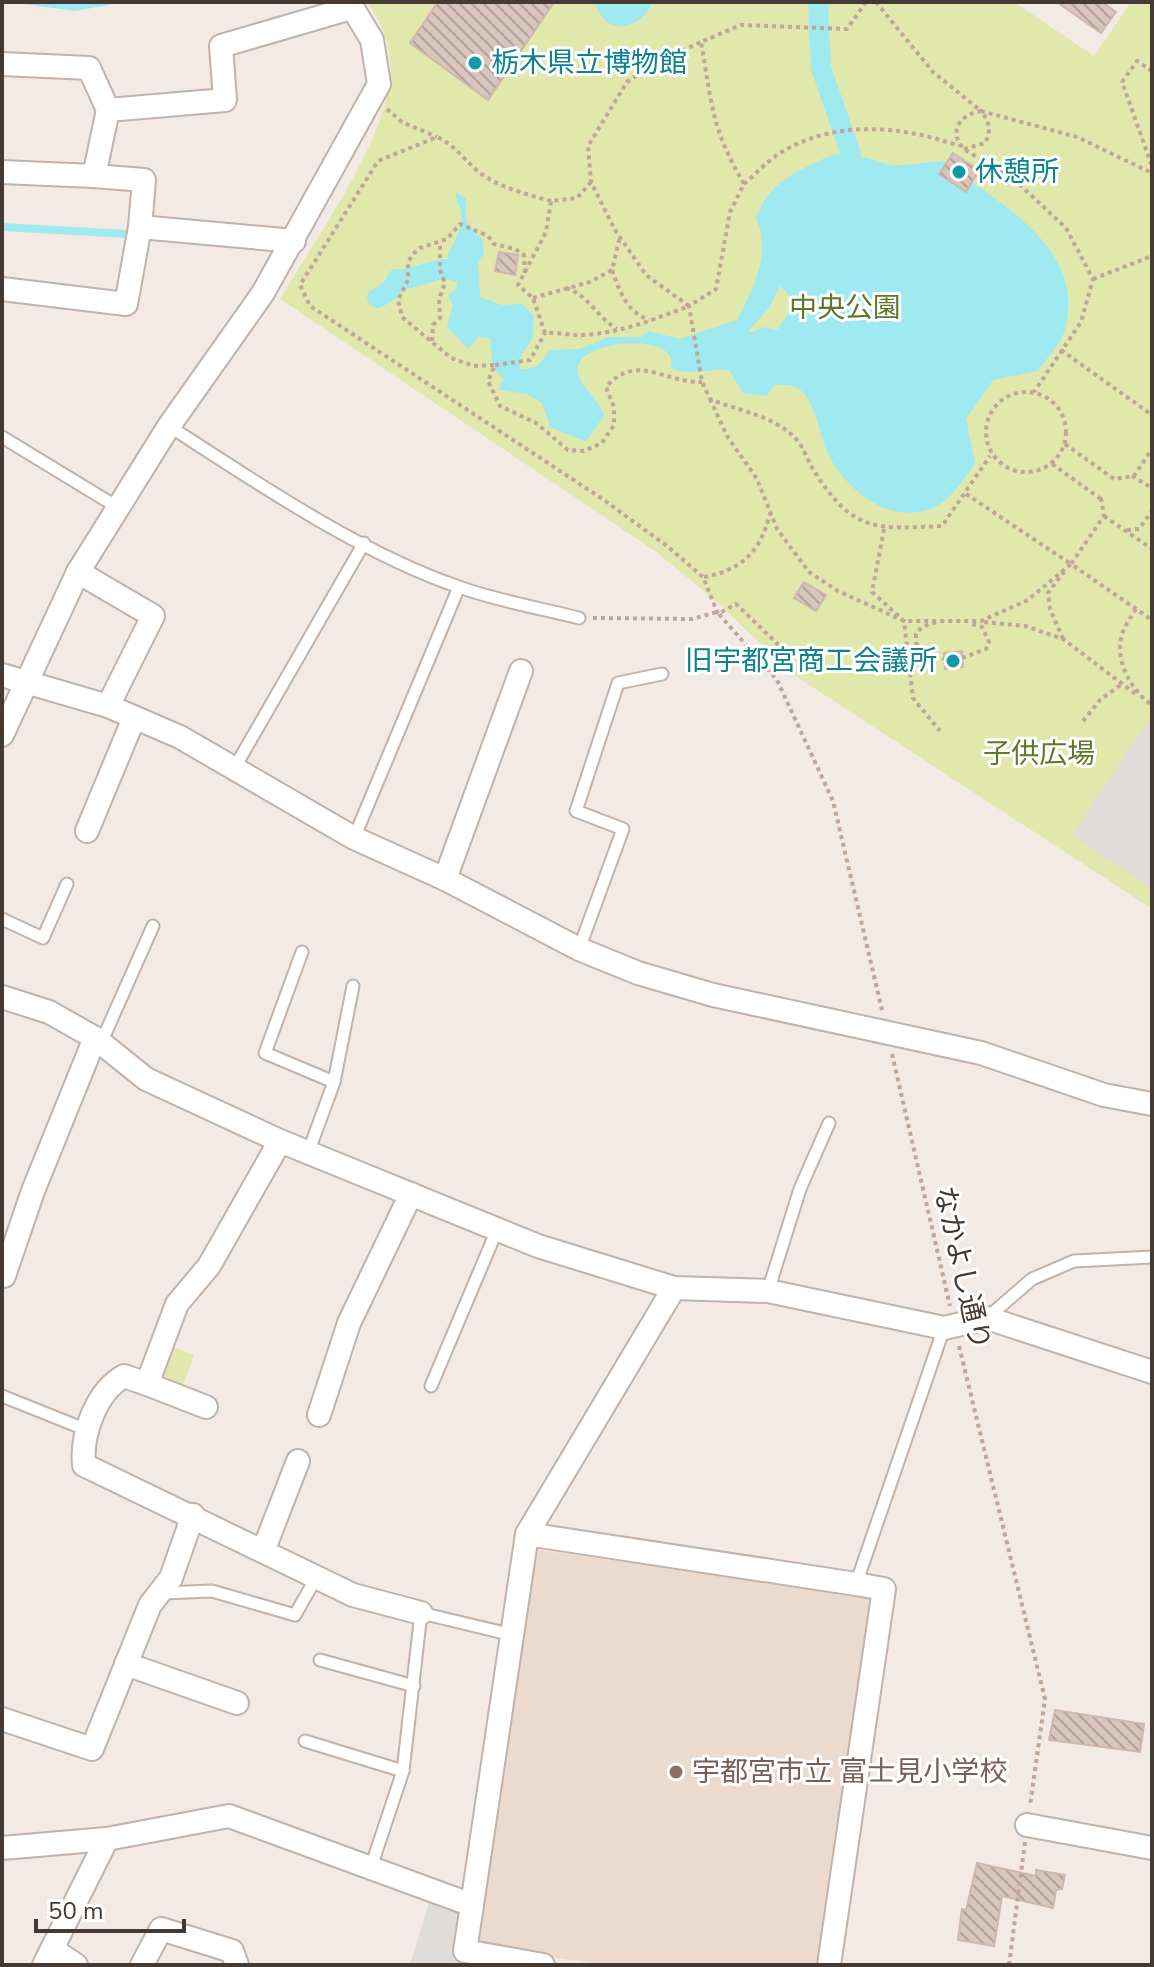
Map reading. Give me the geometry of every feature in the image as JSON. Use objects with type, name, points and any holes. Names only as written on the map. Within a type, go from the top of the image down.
[{"type":"street","points":[[2,735],[78,572],[169,426],[263,293],[373,96],[379,84],[372,40],[350,5],[221,46],[225,100],[108,110]]},
{"type":"street","points":[[2,64],[89,68],[108,110],[94,176]]},
{"type":"street","points":[[2,172],[144,180],[140,227],[126,304],[2,289]]},
{"type":"street","points":[[140,227],[294,241]]},
{"type":"street","points":[[78,572],[153,616],[108,706]]},
{"type":"street","points":[[445,879],[521,671]]},
{"type":"street","points":[[2,675],[108,706],[180,737],[235,767],[290,804],[354,838],[445,879],[579,949],[638,973],[713,995],[981,1053],[1104,1095],[1152,1104]]},
{"type":"street","points":[[87,831],[134,718]]},
{"type":"street","points":[[2,997],[49,1012],[98,1040],[146,1079],[280,1141],[497,1230],[674,1288],[768,1291],[949,1326],[987,1318],[1152,1372]]},
{"type":"street","points":[[4,1276],[33,1191],[98,1040]]},
{"type":"street","points":[[147,1384],[177,1304],[209,1266],[280,1141]]},
{"type":"street","points":[[319,1415],[349,1323],[411,1194]]},
{"type":"street","points":[[543,1965],[465,1951],[527,1534],[674,1288]]},
{"type":"street","points":[[206,1407],[124,1376],[108,1385],[87,1430],[82,1444],[84,1465],[264,1549],[353,1595],[421,1613]]},
{"type":"street","points":[[264,1549],[298,1461]]},
{"type":"street","points":[[2,1719],[92,1749],[150,1605],[171,1578],[193,1515]]},
{"type":"street","points":[[527,1534],[884,1589],[829,1965]]},
{"type":"street","points":[[126,1664],[237,1703]]},
{"type":"street","points":[[2,1848],[107,1839],[229,1816],[472,1905]]},
{"type":"street","points":[[1027,1825],[1152,1848]]},
{"type":"street","points":[[76,1965],[48,1957],[107,1839]]},
{"type":"street","points":[[142,1965],[161,1929],[232,1951],[237,1965]]},
{"type":"lane","points":[[169,426],[257,483],[364,543],[459,587],[579,618]]},
{"type":"lane","points":[[2,437],[117,507]]},
{"type":"lane","points":[[235,767],[364,543]]},
{"type":"lane","points":[[354,838],[459,587]]},
{"type":"lane","points":[[579,949],[623,829],[576,811],[618,683],[662,674]]},
{"type":"lane","points":[[2,919],[43,938],[67,884]]},
{"type":"lane","points":[[98,1040],[153,926]]},
{"type":"lane","points":[[302,952],[265,1053],[334,1082]]},
{"type":"lane","points":[[308,1153],[334,1082],[353,986]]},
{"type":"lane","points":[[768,1291],[800,1189],[829,1123]]},
{"type":"lane","points":[[431,1386],[497,1230]]},
{"type":"lane","points":[[987,1318],[1032,1279],[1074,1261],[1152,1257]]},
{"type":"lane","points":[[856,1584],[949,1326]]},
{"type":"lane","points":[[2,1396],[87,1430]]},
{"type":"lane","points":[[162,1593],[212,1591],[295,1615],[316,1578]]},
{"type":"lane","points":[[371,1867],[403,1771],[421,1613],[513,1635]]},
{"type":"lane","points":[[320,1660],[414,1686]]},
{"type":"lane","points":[[305,1741],[403,1771]]},
{"type":"path","points":[[866,2],[847,29],[807,25],[741,25],[655,63],[627,82],[588,146],[591,182],[620,237],[646,275],[689,306],[702,382],[727,436],[757,479],[777,529],[809,572],[838,591],[904,621],[981,621],[1025,626],[1063,639],[1152,705]]},
{"type":"path","points":[[876,2],[933,72],[981,111],[989,122],[990,135],[985,143],[962,148]]},
{"type":"path","points":[[701,42],[709,107],[723,149],[744,184]]},
{"type":"path","points":[[1152,71],[1137,61],[1122,82],[1152,166]]},
{"type":"path","points":[[373,96],[402,122],[449,142],[483,175],[513,191],[551,201],[577,198],[591,182]]},
{"type":"path","points":[[962,148],[956,134],[959,121],[967,113],[981,111],[1077,137],[1152,173]]},
{"type":"path","points":[[545,333],[565,332],[580,336],[652,321],[689,306],[716,289],[730,212],[744,184],[778,155],[834,130],[920,132],[962,148],[1019,184],[1066,228],[1093,279],[1081,322],[1034,392]]},
{"type":"path","points":[[437,137],[378,161],[300,285],[310,306],[604,500],[703,577],[733,572],[752,552],[766,529],[770,512]]},
{"type":"path","points":[[525,273],[524,255],[515,249],[494,244],[488,236],[460,224],[440,242],[413,254],[408,262],[408,280],[398,300],[402,317],[451,358],[462,362],[474,366],[530,360],[545,333],[533,298],[518,285],[525,273],[546,232],[551,201]]},
{"type":"path","points":[[620,237],[612,270],[623,300],[640,316],[652,321]]},
{"type":"path","points":[[432,342],[433,325],[440,318],[439,299],[445,283],[440,270],[440,242]]},
{"type":"path","points":[[1093,279],[1151,255]]},
{"type":"path","points":[[533,298],[590,282],[612,270]]},
{"type":"path","points":[[564,287],[576,291],[599,318],[618,329]]},
{"type":"path","points":[[1061,350],[1152,415]]},
{"type":"path","points":[[495,365],[488,381],[500,406],[536,423],[550,438],[568,450],[584,451],[602,443],[614,425],[614,407],[606,387],[618,373],[639,368],[685,382],[702,382]]},
{"type":"path","points":[[710,399],[777,424],[796,438],[834,501],[868,525],[884,529],[942,526],[990,456],[985,423],[1003,397],[1034,392],[1062,410],[1067,440],[1052,464],[1020,474],[990,456]]},
{"type":"path","points":[[1065,444],[1114,479],[1134,476],[1152,488]]},
{"type":"path","points":[[1134,476],[1152,449]]},
{"type":"path","points":[[1052,464],[1101,498],[1104,516],[1048,593],[1050,609],[1063,639]]},
{"type":"path","points":[[965,493],[1152,620]]},
{"type":"path","points":[[1124,530],[1139,529],[1152,511]]},
{"type":"path","points":[[1104,516],[1152,549]]},
{"type":"path","points":[[884,529],[872,592],[904,621],[913,698],[940,731]]},
{"type":"path","points":[[981,621],[1028,600],[1071,564]]},
{"type":"path","name":"なかよし通り","points":[[703,577],[718,613],[771,673],[833,801],[949,1326],[1045,1699],[1009,1965]]},
{"type":"path","points":[[579,618],[692,619],[718,613],[736,604],[787,653],[771,673]]},
{"type":"path","points":[[1136,609],[1121,637],[1121,661],[1137,695]]},
{"type":"path","points":[[940,621],[922,627],[916,634],[916,643],[926,652],[944,659]]},
{"type":"path","points":[[962,658],[978,653],[989,642],[982,627],[963,621]]},
{"type":"path","points":[[1083,721],[1100,700],[1122,684]]},
{"type":"shaded area","points":[[1152,715],[1152,889],[1072,835]]},
{"type":"shaded area","name":"宇都宮市立 富士見小学校","points":[[533,1549],[876,1598],[822,1965],[607,1965],[478,1946]]},
{"type":"shaded area","points":[[430,1899],[461,1911],[456,1955],[498,1965],[410,1965]]},
{"type":"green space","name":"中央公園","points":[[367,2],[1014,2],[1094,56],[1131,2],[1152,2],[1152,909],[791,673],[717,602],[655,551],[280,299],[360,165],[384,109],[391,72],[389,50],[378,20]]},
{"type":"green space","points":[[168,1345],[194,1355],[181,1390],[165,1383],[159,1371]]},
{"type":"water","points":[[9,2],[124,2],[75,11]]},
{"type":"water","points":[[595,2],[653,2],[639,19],[622,26],[606,21]]},
{"type":"water","points":[[834,154],[869,158],[892,166],[943,161],[1033,230],[1051,251],[1063,274],[1068,301],[1065,330],[1060,341],[1038,371],[993,380],[966,419],[975,463],[955,491],[936,507],[912,513],[897,512],[870,501],[858,492],[829,456],[810,403],[793,386],[775,385],[766,396],[743,393],[729,370],[679,371],[672,369],[670,356],[651,345],[608,346],[585,356],[577,369],[604,416],[586,441],[550,427],[542,403],[527,394],[499,390],[503,379],[492,365],[490,338],[479,337],[468,349],[447,327],[453,305],[448,295],[457,288],[456,271],[447,256],[461,223],[456,192],[466,199],[466,221],[483,241],[484,254],[478,261],[480,297],[502,305],[522,304],[534,315],[533,337],[520,358],[520,369],[526,369],[538,365],[549,350],[580,349],[609,337],[641,337],[649,331],[680,339],[737,320],[762,257],[756,218],[762,205],[777,185]],"holes":[[[780,286],[791,297],[790,311],[777,330],[762,327],[748,332],[769,308]]]},
{"type":"water","points":[[2,223],[127,230],[128,238],[2,231]]},
{"type":"building","name":"栃木県立博物館","points":[[438,2],[554,2],[488,100],[410,43]]},
{"type":"building","points":[[1057,2],[1102,2],[1116,12],[1101,33]]},
{"type":"building","name":"休憩所","points":[[953,153],[979,170],[966,192],[939,174]]},
{"type":"building","points":[[499,252],[518,255],[515,275],[495,271]]},
{"type":"building","points":[[804,582],[826,595],[816,611],[794,598]]},
{"type":"building","name":"旧宇都宮商工会議所","points":[[962,651],[963,667],[945,669],[944,653]]},
{"type":"building","points":[[1055,1710],[1144,1724],[1140,1752],[1049,1740]]},
{"type":"building","points":[[977,1863],[1036,1876],[1036,1870],[1065,1875],[1062,1889],[1056,1890],[1053,1908],[1002,1896],[994,1946],[958,1940],[962,1909],[966,1910]]},
{"type":"waterway","points":[[818,3],[821,68],[851,155]]},
{"type":"waterway","points":[[377,298],[391,290],[397,279],[447,269],[455,271]]},
{"type":"place","name":"栃木県立博物館","points":[[475,63]]},
{"type":"place","name":"休憩所","points":[[959,172]]},
{"type":"place","name":"旧宇都宮商工会議所","points":[[953,661]]},
{"type":"place","name":"宇都宮市立 富士見小学校","points":[[676,1772]]},
{"type":"park label","name":"子供広場","points":[[1039,754]]}]
